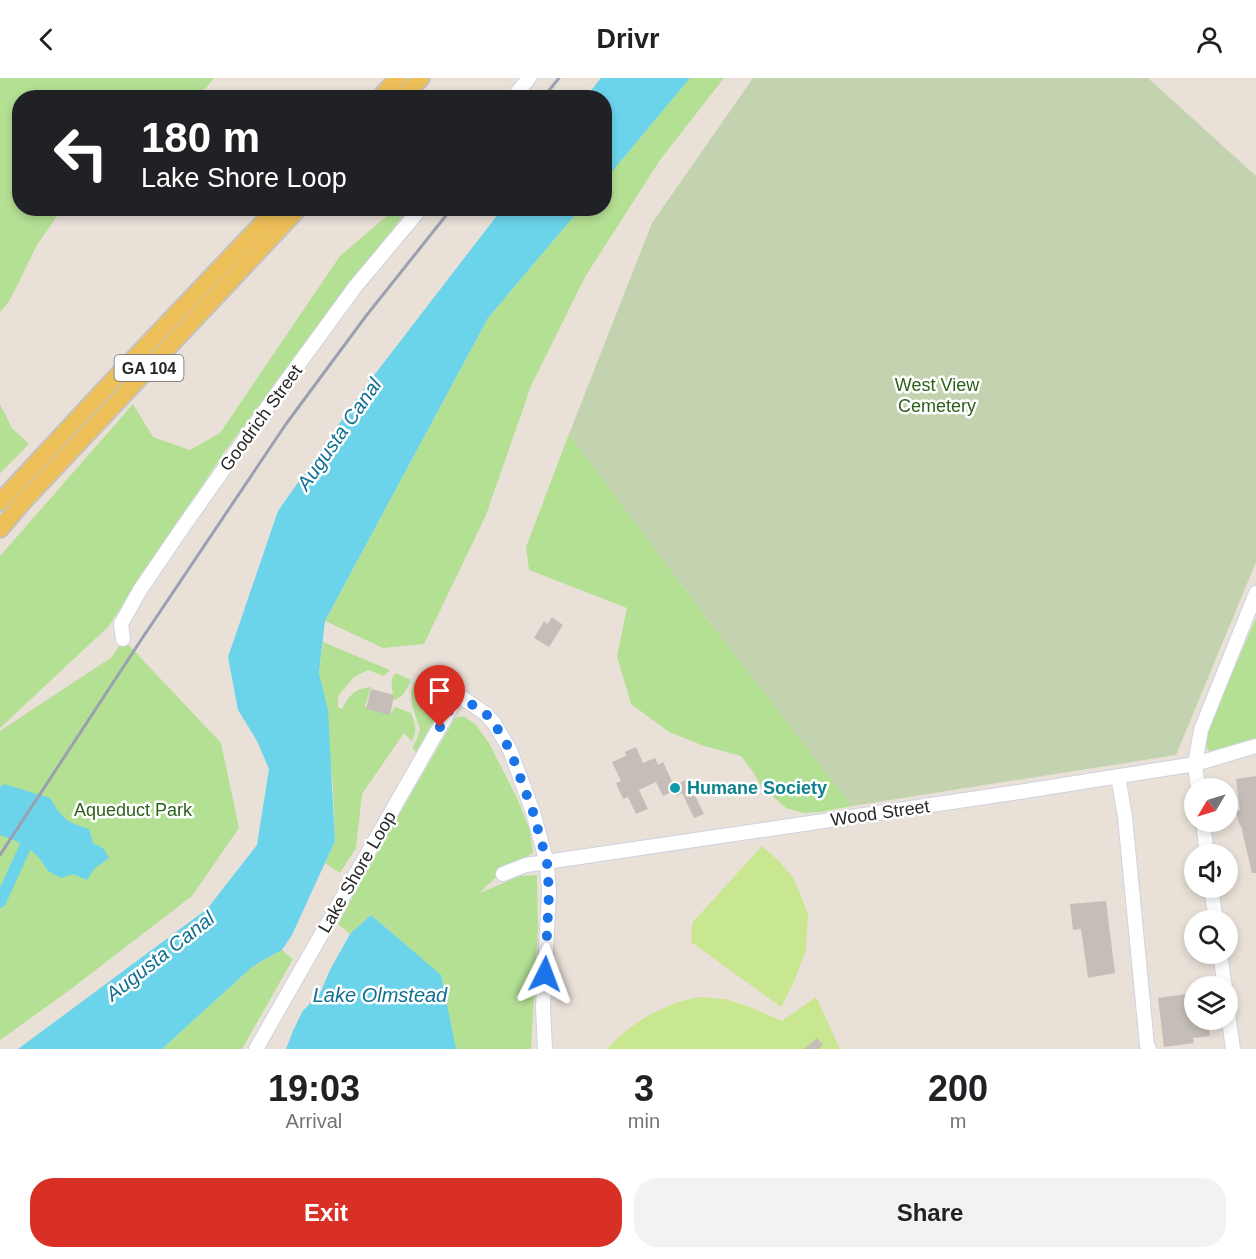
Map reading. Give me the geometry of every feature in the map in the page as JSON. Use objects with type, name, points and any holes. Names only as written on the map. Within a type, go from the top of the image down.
[{"type":"main road","points":[[387,90],[398,78]]},
{"type":"main road","points":[[410,90],[421,78]]},
{"type":"main road","name":"GA 104","points":[[0,502],[102,391],[269,216]]},
{"type":"main road","name":"GA 104","points":[[0,529],[291,216]]},
{"type":"street","points":[[519,90],[529,78]]},
{"type":"street","name":"Goodrich Street","points":[[123,639],[121,624],[140,590],[183,527],[355,287],[414,216]]},
{"type":"street","points":[[1197,778],[1195,764],[1201,730],[1256,593]]},
{"type":"street","name":"Lake Shore Loop","points":[[256,1049],[458,695],[486,714],[510,750],[533,812],[547,862]]},
{"type":"street","name":"Wood Street","points":[[503,874],[526,865],[1195,764],[1256,746]]},
{"type":"street","points":[[1118,776],[1125,817],[1149,1049]]},
{"type":"street","points":[[545,1049],[543,1007],[549,893],[547,862]]},
{"type":"street","points":[[1230,1030],[1233,1049]]},
{"type":"green space","points":[[0,78],[214,78],[204,90],[12,90],[12,216],[57,216],[37,245],[10,300],[0,312]]},
{"type":"green space","points":[[690,78],[724,78],[660,160],[585,277],[531,386],[486,515],[424,644],[383,648],[325,621],[488,318],[574,216],[612,216],[612,172]]},
{"type":"green space","name":"West View Cemetery","points":[[753,78],[1148,78],[1256,176],[1256,562],[1176,755],[852,806],[569,434],[652,223]]},
{"type":"green space","points":[[387,216],[403,216],[225,451],[108,627],[0,728],[0,556],[133,404],[153,437],[190,450],[220,433],[340,256]]},
{"type":"green space","points":[[0,404],[12,428],[29,444],[0,473]]},
{"type":"green space","points":[[569,434],[852,806],[803,813],[786,808],[761,786],[741,756],[704,746],[669,732],[631,704],[617,656],[627,608],[529,570],[526,547]]},
{"type":"green space","points":[[1256,618],[1256,739],[1210,751],[1202,744]]},
{"type":"green space","name":"Aqueduct Park","points":[[123,639],[221,743],[239,828],[192,896],[0,1040],[0,833],[4,784],[0,787],[0,731],[112,657]]},
{"type":"green space","points":[[323,642],[390,670],[384,676],[368,670],[354,677],[338,696],[338,707],[342,709],[356,691],[371,687],[365,707],[391,713],[395,707],[411,713],[415,727],[412,741],[404,733],[362,794],[356,848],[340,873],[325,863],[335,841],[333,784],[319,673]]},
{"type":"green space","points":[[396,673],[411,680],[402,696],[392,700],[392,679]]},
{"type":"green space","points":[[420,678],[445,692],[440,702],[443,704],[416,752],[412,748],[420,729],[412,706],[411,692],[414,682]]},
{"type":"green space","points":[[463,716],[475,724],[489,743],[518,800],[530,831],[533,853],[505,871],[480,893],[520,876],[537,875],[538,928],[531,1049],[455,1049],[440,975],[371,915],[350,934],[338,924],[455,718]]},
{"type":"green space","points":[[762,846],[794,879],[808,914],[806,950],[794,982],[781,1007],[691,942],[692,923]]},
{"type":"green space","points":[[282,950],[293,959],[242,1049],[162,1049],[252,967]]},
{"type":"green space","points":[[699,997],[725,999],[782,1021],[816,997],[840,1049],[607,1049],[628,1029],[653,1013],[678,1002]]},
{"type":"water","points":[[601,78],[690,78],[612,172],[612,90],[592,90]]},
{"type":"water","name":"Augusta Canal","points":[[497,216],[574,216],[488,318],[325,621],[319,673],[328,710],[335,841],[292,935],[282,950],[252,967],[162,1049],[18,1049],[207,909],[257,845],[269,769],[257,741],[238,710],[228,657],[278,511],[365,387]]},
{"type":"water","points":[[4,784],[50,798],[65,818],[89,829],[93,843],[104,849],[109,858],[94,869],[87,880],[73,874],[61,878],[48,871],[26,845],[0,835],[0,787]]},
{"type":"water","name":"Lake Olmstead","points":[[371,915],[441,975],[456,1049],[286,1049],[302,1012],[321,991],[350,934]]},
{"type":"building","points":[[552,617],[563,625],[549,647],[534,638],[544,621],[547,624]]},
{"type":"building","points":[[371,689],[394,695],[390,715],[366,709]]},
{"type":"building","name":"Humane Society","points":[[636,747],[643,763],[655,758],[658,765],[663,762],[674,786],[687,779],[704,814],[694,818],[682,793],[676,796],[674,791],[663,796],[656,782],[639,790],[648,809],[636,814],[628,797],[623,799],[616,783],[621,781],[612,762],[626,756],[625,752]]},
{"type":"building","points":[[1256,776],[1256,873],[1252,873],[1238,818],[1238,810],[1240,810],[1238,779]]},
{"type":"building","points":[[1106,901],[1115,973],[1088,978],[1081,929],[1073,930],[1070,904]]},
{"type":"building","points":[[1184,994],[1184,1030],[1209,1030],[1210,1036],[1193,1038],[1194,1043],[1164,1047],[1158,998]]},
{"type":"building","points":[[817,1038],[823,1045],[818,1049],[804,1049]]},
{"type":"waterway","points":[[0,902],[32,832]]},
{"type":"railway","points":[[549,90],[559,78]]},
{"type":"railway","points":[[0,855],[286,424],[366,316],[446,216]]},
{"type":"place","name":"Humane Society","points":[[675,788]]},
{"type":"route","points":[[440,727],[458,695],[486,714],[510,750],[533,812],[547,862],[549,893],[545,974]]}]
